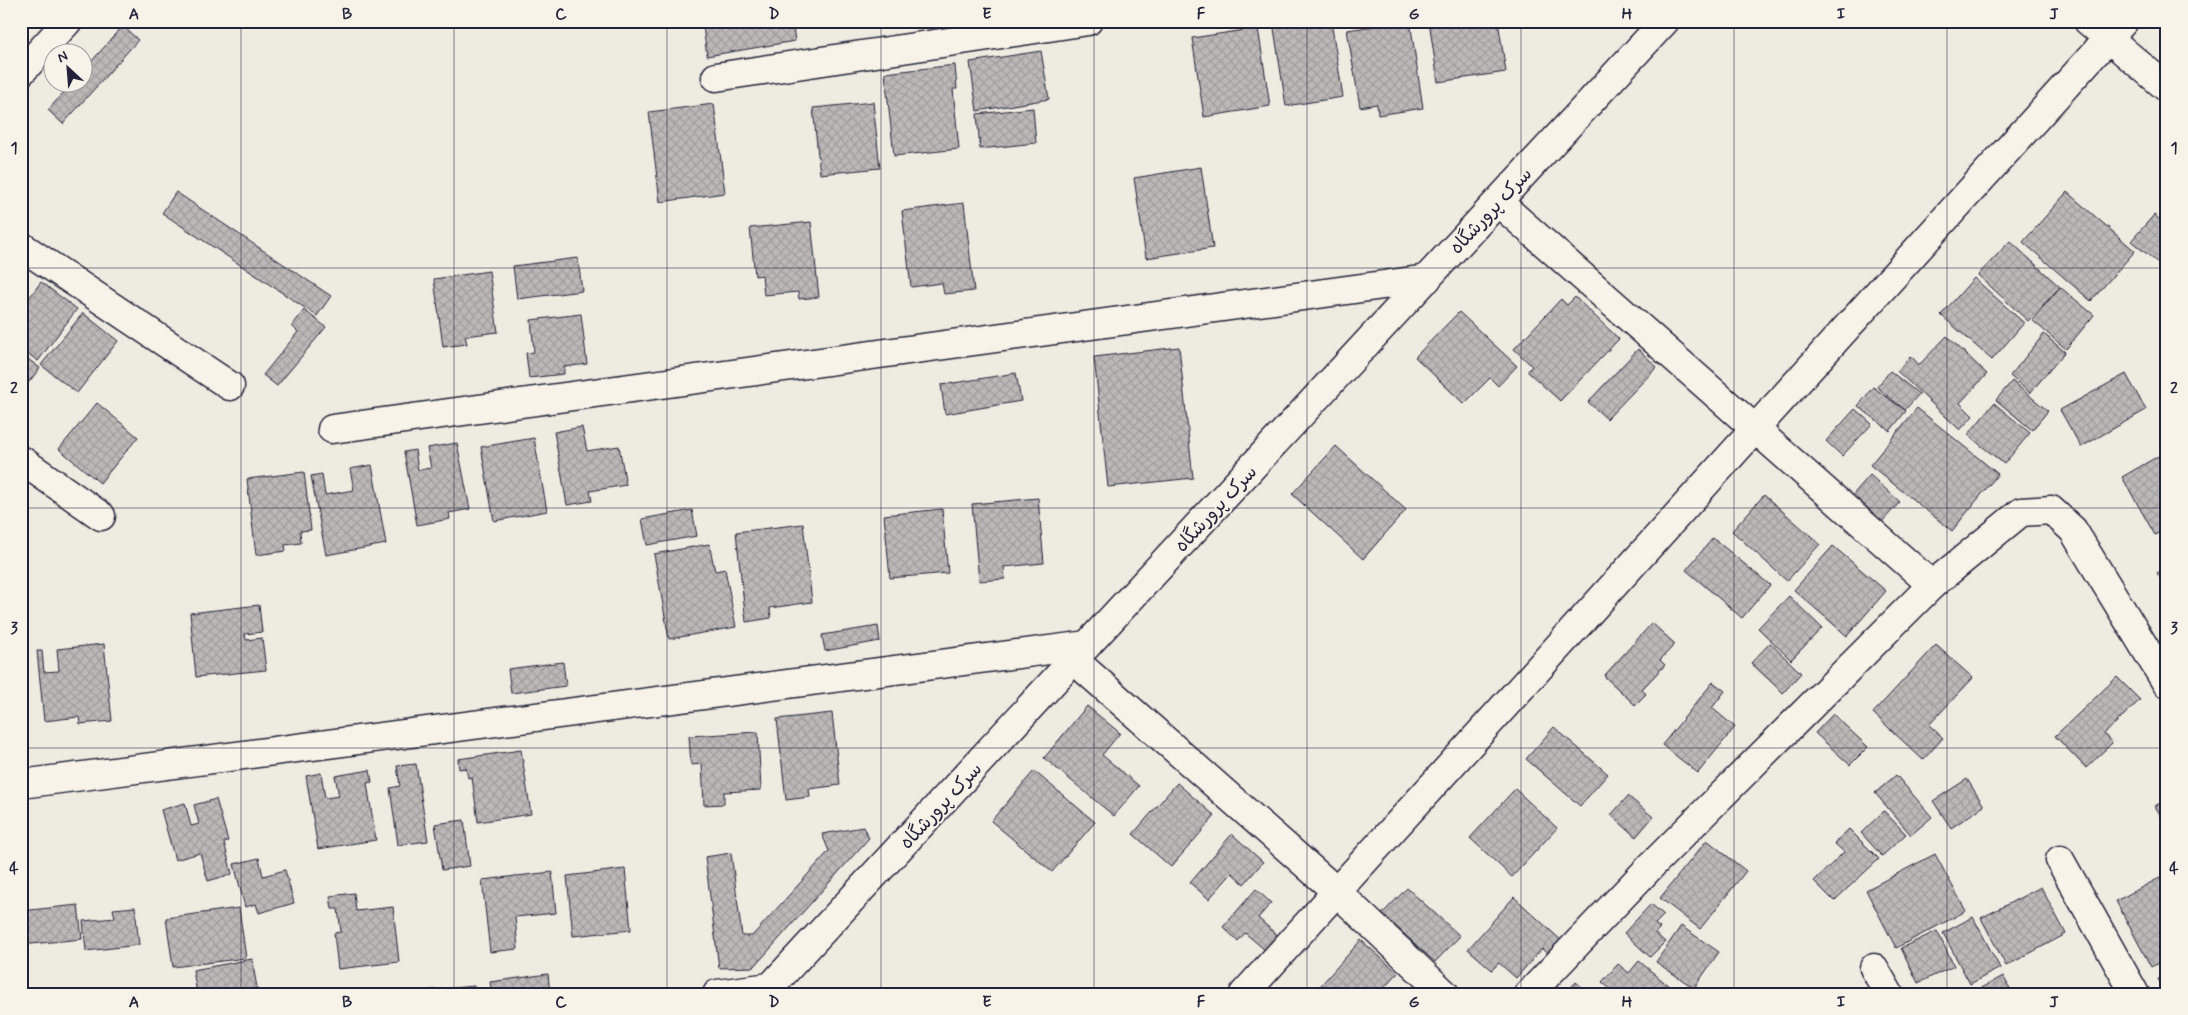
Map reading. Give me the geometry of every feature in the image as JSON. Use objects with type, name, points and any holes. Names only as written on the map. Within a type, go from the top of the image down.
[{"type":"street","points":[[21,72],[68,21]]},
{"type":"street","points":[[716,77],[1088,21]]},
{"type":"street","name":"سرک پرورشگاه","points":[[767,990],[1665,21]]},
{"type":"street","points":[[1244,994],[1756,430],[2106,27],[2167,88]]},
{"type":"street","points":[[1498,202],[1932,585]]},
{"type":"street","points":[[21,246],[230,386]]},
{"type":"street","points":[[332,429],[1427,279]]},
{"type":"street","points":[[21,460],[101,516]]},
{"type":"street","points":[[1529,994],[1651,866],[1932,585],[2021,512],[2051,510],[2073,530],[2167,684]]},
{"type":"street","points":[[21,784],[1080,653],[1445,994]]},
{"type":"street","points":[[2060,860],[2135,994]]},
{"type":"street","points":[[1874,968],[1889,994]]},
{"type":"street","points":[[716,994],[767,990]]},
{"type":"building","points":[[732,21],[792,21],[795,41],[707,56],[703,26]]},
{"type":"building","points":[[1331,21],[1343,97],[1286,106],[1273,22]]},
{"type":"building","points":[[1410,21],[1423,108],[1378,115],[1377,104],[1360,107],[1347,30]]},
{"type":"building","points":[[1429,21],[1498,21],[1506,72],[1438,82]]},
{"type":"building","points":[[123,26],[138,40],[92,92],[92,61]]},
{"type":"building","points":[[1258,28],[1270,106],[1204,117],[1192,38]]},
{"type":"building","points":[[1041,51],[1049,99],[977,111],[970,62]]},
{"type":"building","points":[[955,65],[957,89],[953,89],[959,149],[894,156],[885,73]]},
{"type":"building","points":[[64,92],[92,92],[63,124],[48,110]]},
{"type":"building","points":[[873,102],[880,168],[820,174],[813,108]]},
{"type":"building","points":[[714,104],[725,193],[660,202],[649,112]]},
{"type":"building","points":[[1033,108],[1036,143],[980,149],[977,114]]},
{"type":"building","points":[[1201,167],[1213,248],[1146,258],[1134,178]]},
{"type":"building","points":[[176,192],[331,296],[317,316],[162,213]]},
{"type":"building","points":[[2067,192],[2135,251],[2091,301],[2023,242]]},
{"type":"building","points":[[964,203],[974,291],[944,294],[942,283],[911,287],[902,211]]},
{"type":"building","points":[[2154,215],[2165,224],[2167,222],[2167,263],[2163,267],[2131,241]]},
{"type":"building","points":[[811,222],[819,297],[799,299],[798,292],[764,295],[762,275],[755,276],[750,228]]},
{"type":"building","points":[[2010,241],[2060,287],[2028,321],[1978,275]]},
{"type":"building","points":[[578,258],[582,291],[517,299],[513,266]]},
{"type":"building","points":[[489,271],[498,332],[465,336],[467,344],[443,347],[434,279]]},
{"type":"building","points":[[1974,278],[2024,323],[1992,360],[1941,315]]},
{"type":"building","points":[[41,282],[77,309],[38,361],[21,349],[21,309]]},
{"type":"building","points":[[2060,287],[2094,315],[2066,349],[2032,320]]},
{"type":"building","points":[[1575,297],[1619,339],[1560,401],[1527,371],[1532,366],[1514,349],[1561,299],[1567,305]]},
{"type":"building","points":[[304,310],[326,327],[277,386],[263,375],[298,332],[292,326]]},
{"type":"building","points":[[1459,312],[1517,366],[1498,386],[1490,378],[1464,404],[1415,357]]},
{"type":"building","points":[[83,313],[118,341],[77,393],[41,365]]},
{"type":"building","points":[[581,314],[587,364],[564,367],[564,374],[529,378],[526,353],[534,352],[531,320]]},
{"type":"building","points":[[2044,334],[2065,352],[2030,393],[2010,376]]},
{"type":"building","points":[[1947,336],[1987,374],[1960,403],[1973,416],[1960,430],[1897,371],[1911,356],[1919,365]]},
{"type":"building","points":[[1179,347],[1193,478],[1108,487],[1094,357]]},
{"type":"building","points":[[1638,349],[1657,367],[1607,419],[1588,402]]},
{"type":"building","points":[[21,354],[40,368],[21,392]]},
{"type":"building","points":[[1890,371],[1919,394],[1905,410],[1877,387]]},
{"type":"building","points":[[1016,373],[1021,401],[945,414],[941,385]]},
{"type":"building","points":[[2126,374],[2146,410],[2081,447],[2060,410]]},
{"type":"building","points":[[2012,381],[2048,411],[2032,430],[1996,400]]},
{"type":"building","points":[[1873,387],[1906,411],[1890,431],[1858,406]]},
{"type":"building","points":[[97,403],[138,437],[100,483],[59,449]]},
{"type":"building","points":[[1994,403],[2030,433],[2004,464],[1968,435]]},
{"type":"building","points":[[1917,408],[1998,474],[1952,531],[1870,465]]},
{"type":"building","points":[[1855,409],[1872,424],[1842,456],[1826,441]]},
{"type":"building","points":[[582,427],[587,451],[619,446],[626,485],[590,491],[592,501],[567,505],[554,432]]},
{"type":"building","points":[[534,438],[547,511],[494,521],[481,447]]},
{"type":"building","points":[[457,443],[470,509],[449,513],[450,519],[417,525],[404,452],[415,450],[418,470],[431,468],[427,448]]},
{"type":"building","points":[[1336,446],[1406,510],[1363,559],[1292,494]]},
{"type":"building","points":[[2167,451],[2167,528],[2155,535],[2122,477]]},
{"type":"building","points":[[372,465],[386,544],[326,555],[311,476],[322,474],[325,495],[354,490],[350,469]]},
{"type":"building","points":[[304,472],[311,530],[300,531],[301,543],[285,545],[286,551],[256,555],[247,479]]},
{"type":"building","points":[[1870,475],[1900,502],[1880,524],[1850,498]]},
{"type":"building","points":[[1764,495],[1820,544],[1787,581],[1732,531]]},
{"type":"building","points":[[1038,498],[1044,563],[1004,567],[1005,579],[979,581],[972,504]]},
{"type":"building","points":[[942,509],[948,573],[890,578],[884,515]]},
{"type":"building","points":[[692,510],[697,536],[647,545],[642,519]]},
{"type":"building","points":[[803,524],[812,602],[770,608],[771,618],[746,622],[736,532]]},
{"type":"building","points":[[1713,538],[1770,585],[1742,618],[1686,570]]},
{"type":"building","points":[[709,544],[715,571],[725,569],[736,627],[669,639],[654,554]]},
{"type":"building","points":[[1833,546],[1886,591],[1847,636],[1794,590]]},
{"type":"building","points":[[2167,567],[2167,589],[2157,573]]},
{"type":"building","points":[[1789,596],[1822,628],[1791,660],[1758,628]]},
{"type":"building","points":[[259,605],[262,632],[245,634],[246,640],[262,638],[266,670],[196,677],[190,613]]},
{"type":"building","points":[[1652,623],[1675,644],[1660,660],[1665,665],[1642,689],[1646,694],[1635,705],[1604,676]]},
{"type":"building","points":[[878,626],[880,641],[825,651],[822,635]]},
{"type":"building","points":[[1770,643],[1801,673],[1783,693],[1751,663]]},
{"type":"building","points":[[104,644],[112,721],[80,724],[79,717],[44,721],[37,651],[42,651],[44,672],[59,671],[57,649]]},
{"type":"building","points":[[1936,645],[1973,678],[1929,725],[1943,738],[1923,760],[1873,713]]},
{"type":"building","points":[[563,662],[566,686],[511,693],[508,669]]},
{"type":"building","points":[[2117,677],[2140,700],[2104,734],[2112,743],[2086,768],[2055,736]]},
{"type":"building","points":[[1713,682],[1725,691],[1712,708],[1735,727],[1698,773],[1662,745]]},
{"type":"building","points":[[1087,706],[1120,733],[1102,755],[1139,786],[1114,816],[1044,758]]},
{"type":"building","points":[[832,713],[840,785],[809,789],[810,797],[786,800],[777,719]]},
{"type":"building","points":[[1833,714],[1868,747],[1850,765],[1815,733]]},
{"type":"building","points":[[1554,727],[1608,774],[1580,806],[1526,759]]},
{"type":"building","points":[[758,732],[761,790],[724,792],[724,804],[704,805],[702,764],[691,765],[689,736]]},
{"type":"building","points":[[521,750],[531,814],[478,822],[472,777],[468,778],[466,768],[459,769],[458,759]]},
{"type":"building","points":[[416,764],[428,841],[398,845],[390,788],[400,786],[397,766]]},
{"type":"building","points":[[370,770],[372,782],[367,783],[376,840],[318,849],[306,776],[321,773],[325,798],[339,796],[335,776]]},
{"type":"building","points":[[1034,771],[1095,822],[1052,872],[991,821]]},
{"type":"building","points":[[1896,775],[1932,817],[1911,835],[1875,793]]},
{"type":"building","points":[[1967,779],[1984,806],[1951,828],[1933,801]]},
{"type":"building","points":[[1177,783],[1215,816],[1171,867],[1133,834]]},
{"type":"building","points":[[1515,789],[1557,828],[1512,877],[1470,838]]},
{"type":"building","points":[[1628,796],[1653,817],[1636,837],[1611,815]]},
{"type":"building","points":[[216,799],[228,841],[224,842],[232,874],[208,881],[200,853],[175,860],[161,810],[185,803],[191,826],[199,824],[194,805]]},
{"type":"building","points":[[2167,799],[2167,826],[2155,806]]},
{"type":"building","points":[[1884,811],[1906,834],[1882,856],[1861,833]]},
{"type":"building","points":[[464,820],[470,866],[442,870],[435,824]]},
{"type":"building","points":[[863,827],[869,838],[754,967],[719,968],[705,857],[731,853],[742,936],[752,936],[829,851],[822,834]]},
{"type":"building","points":[[1849,829],[1879,859],[1834,901],[1814,881],[1844,852],[1834,843]]},
{"type":"building","points":[[1232,834],[1263,862],[1244,884],[1232,873],[1209,899],[1190,883]]},
{"type":"building","points":[[1707,840],[1746,871],[1700,929],[1660,898]]},
{"type":"building","points":[[1935,854],[1966,911],[1896,948],[1866,890]]},
{"type":"building","points":[[259,858],[263,876],[285,870],[294,903],[259,913],[256,904],[245,907],[234,864]]},
{"type":"building","points":[[625,869],[631,930],[573,936],[567,876]]},
{"type":"building","points":[[552,872],[556,913],[515,917],[518,949],[490,952],[482,880]]},
{"type":"building","points":[[2167,874],[2167,958],[2151,967],[2116,901]]},
{"type":"building","points":[[2041,887],[2066,934],[2006,966],[1981,918]]},
{"type":"building","points":[[1407,888],[1460,936],[1435,962],[1382,914]]},
{"type":"building","points":[[1256,889],[1271,903],[1258,918],[1285,942],[1272,956],[1245,933],[1238,941],[1223,927]]},
{"type":"building","points":[[354,893],[356,911],[393,907],[399,962],[338,969],[334,933],[341,932],[338,909],[332,909],[330,896]]},
{"type":"building","points":[[1514,897],[1564,943],[1551,957],[1542,949],[1516,978],[1499,963],[1492,970],[1468,949]]},
{"type":"building","points":[[1651,904],[1664,915],[1655,924],[1660,928],[1655,933],[1665,942],[1650,957],[1624,933]]},
{"type":"building","points":[[78,905],[82,939],[21,945],[21,911]]},
{"type":"building","points":[[135,907],[139,945],[86,951],[83,921],[115,918],[113,909]]},
{"type":"building","points":[[239,908],[246,958],[173,967],[166,918]]},
{"type":"building","points":[[1973,917],[2000,968],[1970,984],[1943,933]]},
{"type":"building","points":[[1681,926],[1719,952],[1694,988],[1656,962]]},
{"type":"building","points":[[1937,931],[1954,966],[1918,983],[1901,948]]},
{"type":"building","points":[[1361,940],[1398,973],[1383,989],[1388,994],[1313,994]]},
{"type":"building","points":[[252,959],[257,988],[227,994],[197,994],[193,970]]},
{"type":"building","points":[[1639,961],[1676,992],[1674,994],[1616,994],[1602,982],[1618,964],[1629,973]]},
{"type":"building","points":[[548,974],[550,994],[492,994],[490,982]]},
{"type":"building","points":[[2167,974],[2167,994],[2166,994],[2158,979]]},
{"type":"building","points":[[2003,976],[2013,994],[1982,994],[1980,989]]},
{"type":"building","points":[[1576,982],[1590,994],[1565,994]]},
{"type":"building","points":[[474,986],[475,994],[411,994],[411,992]]}]
